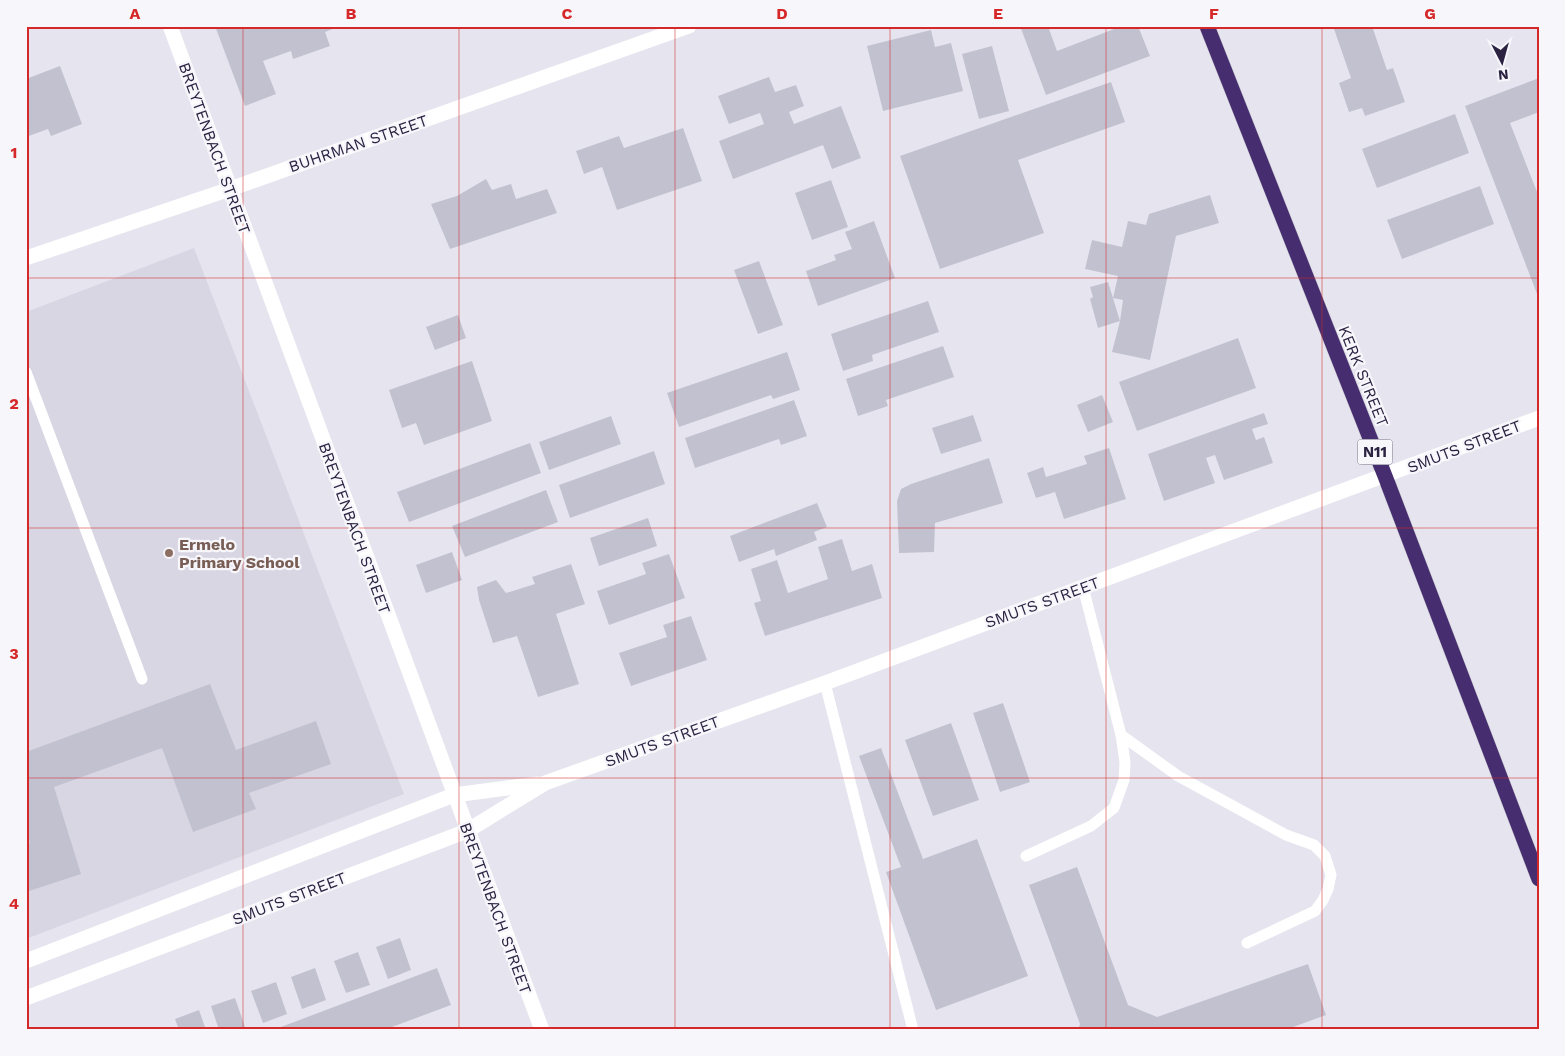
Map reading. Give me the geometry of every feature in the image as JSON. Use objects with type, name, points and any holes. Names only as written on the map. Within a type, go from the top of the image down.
[{"type":"highway","name":"KERK STREET","points":[[1207,26],[1385,476],[1539,879]]},
{"type":"street","name":"BREYTENBACH STREET","points":[[170,26],[542,1030]]},
{"type":"street","name":"BUHRMAN STREET","points":[[26,258],[689,26]]},
{"type":"street","name":"SMUTS STREET","points":[[26,998],[467,831],[545,783],[825,683],[1539,418]]},
{"type":"street","name":"SMUTS STREET","points":[[26,962],[454,795],[545,783]]},
{"type":"lane","points":[[26,372],[142,678]]},
{"type":"lane","points":[[1026,856],[1091,826],[1114,808],[1124,780],[1125,762],[1121,735],[1083,587]]},
{"type":"lane","points":[[825,683],[913,1030]]},
{"type":"lane","points":[[1121,735],[1178,776],[1286,835],[1314,845],[1325,856],[1331,875],[1328,890],[1315,912],[1247,943]]},
{"type":"shaded area","name":"Ermelo Primary School","points":[[194,248],[404,794],[26,939],[26,312]]},
{"type":"building","points":[[215,26],[340,26],[325,32],[330,46],[293,59],[291,51],[263,61],[276,94],[245,106]]},
{"type":"building","points":[[1020,26],[1057,26],[1049,29],[1057,51],[1122,26],[1138,26],[1150,56],[1046,95]]},
{"type":"building","points":[[1333,26],[1372,26],[1387,70],[1393,68],[1405,102],[1365,116],[1362,108],[1349,112],[1339,83],[1351,78]]},
{"type":"building","points":[[931,30],[935,47],[951,43],[963,91],[883,111],[867,46]]},
{"type":"building","points":[[992,46],[1009,111],[979,119],[962,54]]},
{"type":"building","points":[[60,66],[82,124],[51,136],[48,129],[26,137],[26,79]]},
{"type":"building","points":[[769,77],[775,92],[796,85],[804,106],[789,112],[794,124],[841,106],[861,158],[832,169],[823,145],[733,179],[719,141],[764,124],[760,113],[729,124],[718,96]]},
{"type":"building","points":[[1539,78],[1539,112],[1510,123],[1539,197],[1539,299],[1465,106]]},
{"type":"building","points":[[1111,82],[1125,122],[1018,160],[1044,233],[940,269],[900,156]]},
{"type":"building","points":[[1455,114],[1469,153],[1377,188],[1362,149]]},
{"type":"building","points":[[683,128],[702,181],[617,210],[602,167],[584,174],[576,151],[619,136],[624,148]]},
{"type":"building","points":[[486,179],[492,190],[511,184],[516,199],[547,189],[557,213],[450,249],[431,204],[457,196]]},
{"type":"building","points":[[831,180],[848,227],[812,240],[795,193]]},
{"type":"building","points":[[1480,186],[1494,224],[1402,259],[1387,220]]},
{"type":"building","points":[[1210,195],[1219,223],[1176,236],[1150,360],[1112,352],[1123,300],[1113,298],[1118,276],[1085,269],[1092,240],[1122,247],[1128,221],[1146,225],[1149,214]]},
{"type":"building","points":[[874,221],[895,278],[818,306],[806,271],[836,260],[834,255],[852,249],[845,232]]},
{"type":"building","points":[[759,261],[783,325],[758,334],[734,270]]},
{"type":"building","points":[[1108,282],[1120,321],[1098,328],[1090,299],[1093,297],[1090,287]]},
{"type":"building","points":[[928,301],[939,332],[872,355],[873,361],[843,371],[831,334]]},
{"type":"building","points":[[458,315],[466,338],[435,350],[426,327]]},
{"type":"building","points":[[1238,338],[1256,388],[1137,431],[1119,382]]},
{"type":"building","points":[[943,346],[954,377],[886,400],[888,406],[858,416],[846,379]]},
{"type":"building","points":[[787,352],[800,390],[773,399],[771,395],[679,427],[667,393]]},
{"type":"building","points":[[472,361],[492,421],[424,445],[416,423],[402,428],[389,390]]},
{"type":"building","points":[[1102,395],[1113,422],[1088,432],[1077,405]]},
{"type":"building","points":[[794,400],[807,436],[781,445],[779,439],[695,468],[685,438]]},
{"type":"building","points":[[1264,413],[1268,424],[1252,429],[1256,440],[1264,437],[1273,463],[1224,480],[1215,455],[1206,458],[1215,483],[1164,501],[1148,454]]},
{"type":"building","points":[[973,415],[982,441],[941,454],[932,428]]},
{"type":"building","points":[[611,416],[621,444],[549,470],[539,442]]},
{"type":"building","points":[[530,443],[541,473],[409,522],[397,492]]},
{"type":"building","points":[[1109,448],[1126,499],[1064,519],[1055,492],[1036,498],[1027,473],[1043,467],[1046,477],[1087,464],[1084,456]]},
{"type":"building","points":[[654,451],[665,484],[570,518],[559,485]]},
{"type":"building","points":[[989,458],[1003,503],[935,523],[934,552],[899,553],[897,501],[901,489]]},
{"type":"building","points":[[546,490],[558,522],[465,557],[452,526]]},
{"type":"building","points":[[817,503],[827,527],[814,532],[817,540],[776,556],[774,549],[739,562],[730,536]]},
{"type":"building","points":[[648,518],[657,546],[599,566],[590,538]]},
{"type":"building","points":[[842,539],[852,571],[872,564],[882,598],[765,636],[754,603],[761,601],[751,569],[777,560],[788,593],[828,579],[818,547]]},
{"type":"building","points":[[452,552],[462,580],[426,593],[416,565]]},
{"type":"building","points":[[669,554],[685,598],[609,625],[597,591],[646,574],[642,563]]},
{"type":"building","points":[[571,564],[585,604],[556,614],[579,684],[538,697],[517,636],[493,643],[479,600],[477,587],[496,580],[506,593],[535,584],[532,577]]},
{"type":"building","points":[[691,616],[707,660],[631,686],[619,653],[667,637],[663,625]]},
{"type":"building","points":[[210,684],[236,750],[316,721],[331,764],[249,793],[256,809],[193,832],[162,748],[54,787],[81,874],[26,892],[26,844],[30,843],[26,830],[26,752]]},
{"type":"building","points":[[1003,703],[1030,782],[1000,792],[973,713]]},
{"type":"building","points":[[951,723],[979,800],[933,816],[905,740]]},
{"type":"building","points":[[881,748],[923,859],[977,839],[1028,976],[936,1010],[886,872],[901,867],[859,756]]},
{"type":"building","points":[[1077,867],[1128,1005],[1157,1017],[1308,964],[1326,1015],[1285,1030],[1078,1030],[1080,1024],[1029,885]]},
{"type":"building","points":[[400,938],[411,970],[388,979],[376,947]]},
{"type":"building","points":[[358,952],[370,985],[346,993],[334,961]]},
{"type":"building","points":[[315,968],[326,1000],[302,1009],[291,977]]},
{"type":"building","points":[[437,968],[451,1005],[384,1030],[273,1030]]},
{"type":"building","points":[[276,982],[287,1014],[263,1023],[251,991]]},
{"type":"building","points":[[235,998],[246,1030],[219,1030],[211,1006]]},
{"type":"building","points":[[199,1010],[206,1030],[179,1030],[175,1019]]},
{"type":"place","name":"Ermelo Primary School","points":[[169,553]]}]
